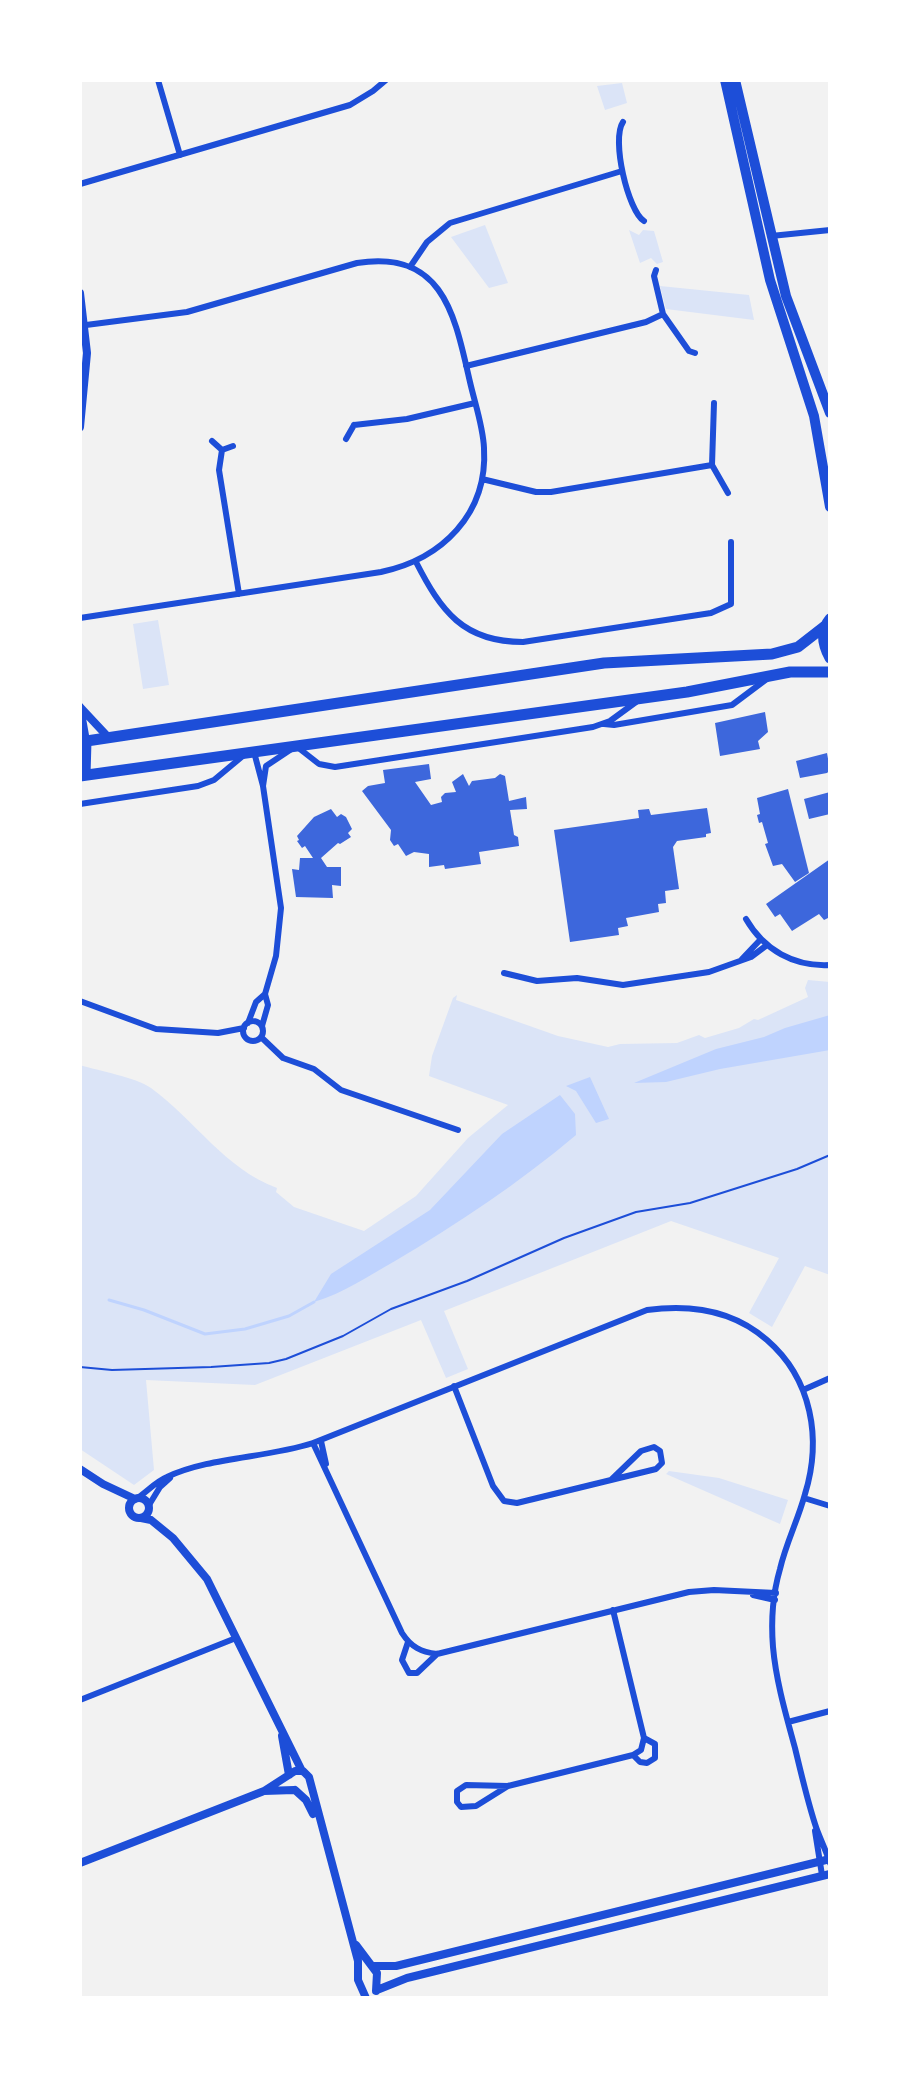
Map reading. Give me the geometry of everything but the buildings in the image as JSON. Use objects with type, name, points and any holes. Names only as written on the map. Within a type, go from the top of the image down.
[{"type":"highway","points":[[827,623],[824,643],[830,658]]},
{"type":"highway","points":[[82,776],[83,742],[591,665],[772,654],[798,647],[827,623]]},
{"type":"highway","points":[[82,776],[706,689],[802,671],[830,672]]},
{"type":"highway","points":[[80,754],[82,776]]},
{"type":"main road","points":[[725,80],[766,237],[830,413]]},
{"type":"main road","points":[[735,80],[775,299],[811,405],[830,507]]},
{"type":"main road","points":[[827,623],[830,610]]},
{"type":"street","points":[[158,80],[180,155]]},
{"type":"street","points":[[80,184],[350,105],[386,80]]},
{"type":"street","points":[[623,122],[619,133],[622,171],[637,215],[644,221]]},
{"type":"street","points":[[410,267],[427,242],[450,223],[622,171]]},
{"type":"street","points":[[766,237],[830,230]]},
{"type":"street","points":[[80,618],[381,572],[416,562],[442,546],[462,525],[482,479],[484,446],[456,323],[447,301],[430,280],[410,267],[384,261],[357,263],[187,312],[86,325]]},
{"type":"street","points":[[656,270],[654,276],[663,314],[689,351],[695,353]]},
{"type":"street","points":[[80,293],[86,325],[87,377],[80,427]]},
{"type":"street","points":[[466,366],[646,322],[663,314]]},
{"type":"street","points":[[354,425],[407,419],[475,403]]},
{"type":"street","points":[[714,403],[712,465],[728,493]]},
{"type":"street","points":[[348,416],[354,425]]},
{"type":"street","points":[[346,439],[354,425]]},
{"type":"street","points":[[212,441],[222,450]]},
{"type":"street","points":[[222,450],[233,446]]},
{"type":"street","points":[[222,450],[219,470],[239,594]]},
{"type":"street","points":[[482,479],[536,492],[551,492],[712,465]]},
{"type":"street","points":[[416,562],[442,606],[457,622],[494,640],[523,642],[711,613],[724,608],[731,604],[731,542]]},
{"type":"street","points":[[604,724],[614,725],[732,705],[747,697],[771,676]]},
{"type":"street","points":[[261,1037],[268,1005],[265,994],[276,956],[281,908],[263,786],[266,766],[296,746],[319,764],[331,767],[588,728],[604,724],[643,698]]},
{"type":"street","points":[[80,707],[109,738]]},
{"type":"street","points":[[80,707],[83,742]]},
{"type":"street","points":[[80,804],[198,786],[219,776],[250,753],[263,786]]},
{"type":"street","points":[[746,919],[767,945],[800,963],[830,965]]},
{"type":"street","points":[[742,959],[761,939]]},
{"type":"street","points":[[504,973],[531,980],[577,978],[623,985],[698,975],[751,957],[767,945]]},
{"type":"street","points":[[261,1037],[248,1039],[246,1026],[256,1002],[265,994]]},
{"type":"street","points":[[80,1001],[156,1029],[218,1033],[254,1021],[262,1026]]},
{"type":"street","points":[[261,1037],[279,1055],[314,1069],[341,1090],[458,1130]]},
{"type":"street","points":[[131,1512],[130,1506],[136,1499],[158,1481],[175,1473],[321,1441],[647,1310],[687,1307],[727,1316],[758,1333],[783,1357],[803,1390],[812,1420],[814,1447],[804,1498],[779,1571],[773,1648],[788,1722],[815,1823],[830,1860],[396,1966],[372,1966],[358,1970]]},
{"type":"street","points":[[803,1390],[830,1378]]},
{"type":"street","points":[[454,1386],[493,1486],[504,1501],[517,1503],[656,1469],[662,1463],[660,1451],[654,1447],[645,1448],[612,1479]]},
{"type":"street","points":[[321,1441],[328,1472]]},
{"type":"street","points":[[313,1443],[408,1642],[422,1651],[437,1654],[689,1592],[734,1591],[776,1596]]},
{"type":"street","points":[[80,1469],[103,1484],[142,1499],[207,1579],[281,1731],[309,1780],[364,1994],[377,1993],[407,1978],[826,1874],[818,1862],[815,1823]]},
{"type":"street","points":[[141,1518],[148,1513],[160,1487],[175,1473]]},
{"type":"street","points":[[103,1484],[135,1517],[151,1520],[173,1538]]},
{"type":"street","points":[[804,1498],[830,1506]]},
{"type":"street","points":[[508,1786],[476,1806],[461,1807],[457,1802],[457,1791],[466,1785],[508,1786],[633,1755],[641,1750],[644,1738],[613,1610]]},
{"type":"street","points":[[80,1700],[236,1638]]},
{"type":"street","points":[[408,1642],[402,1660],[409,1673],[417,1673],[437,1654]]},
{"type":"street","points":[[788,1722],[830,1711]]},
{"type":"street","points":[[281,1731],[289,1785],[309,1805],[321,1829]]},
{"type":"street","points":[[633,1755],[640,1762],[647,1763],[655,1758],[655,1744],[644,1738]]},
{"type":"street","points":[[80,1863],[264,1791],[289,1775],[302,1771]]},
{"type":"street","points":[[264,1791],[303,1790],[309,1780]]},
{"type":"street","points":[[352,1938],[378,1977],[377,1993]]},
{"type":"path","points":[[80,1367],[112,1370],[211,1367],[286,1359],[343,1336],[391,1309],[467,1281],[564,1238],[636,1212],[690,1203],[797,1169],[830,1155]]},
{"type":"shaded area","points":[[622,83],[627,103],[605,110],[597,86]]},
{"type":"shaded area","points":[[485,225],[508,283],[489,288],[451,237]]},
{"type":"shaded area","points":[[629,230],[639,235],[643,230],[654,231],[663,262],[657,264],[651,258],[640,263]]},
{"type":"shaded area","points":[[660,286],[749,295],[754,320],[666,309]]},
{"type":"shaded area","points":[[158,620],[169,685],[143,689],[133,624]]},
{"type":"shaded area","points":[[808,980],[830,982],[830,1275],[805,1266],[772,1327],[749,1313],[779,1258],[671,1221],[444,1311],[468,1369],[446,1378],[421,1320],[255,1385],[146,1380],[154,1470],[134,1485],[80,1449],[80,1065],[127,1077],[151,1088],[226,1156],[258,1180],[277,1188],[276,1192],[294,1207],[364,1231],[416,1196],[468,1138],[508,1105],[429,1076],[432,1056],[453,998],[457,995],[456,1000],[558,1036],[608,1047],[677,1043],[699,1035],[705,1038],[739,1028],[808,997],[805,988]]},
{"type":"shaded area","points":[[669,1471],[719,1478],[788,1500],[780,1524],[666,1474]]},
{"type":"water","points":[[830,1015],[830,1050],[720,1069],[666,1082],[634,1083],[716,1049]]},
{"type":"water","points":[[590,1077],[609,1119],[596,1123],[576,1091],[566,1086]]},
{"type":"water","points":[[560,1095],[575,1114],[576,1135],[511,1186],[442,1232],[356,1284],[314,1302],[331,1274],[430,1210],[502,1134]]},
{"type":"waterway","points":[[109,1300],[205,1334],[245,1329],[289,1316],[314,1302]]}]
